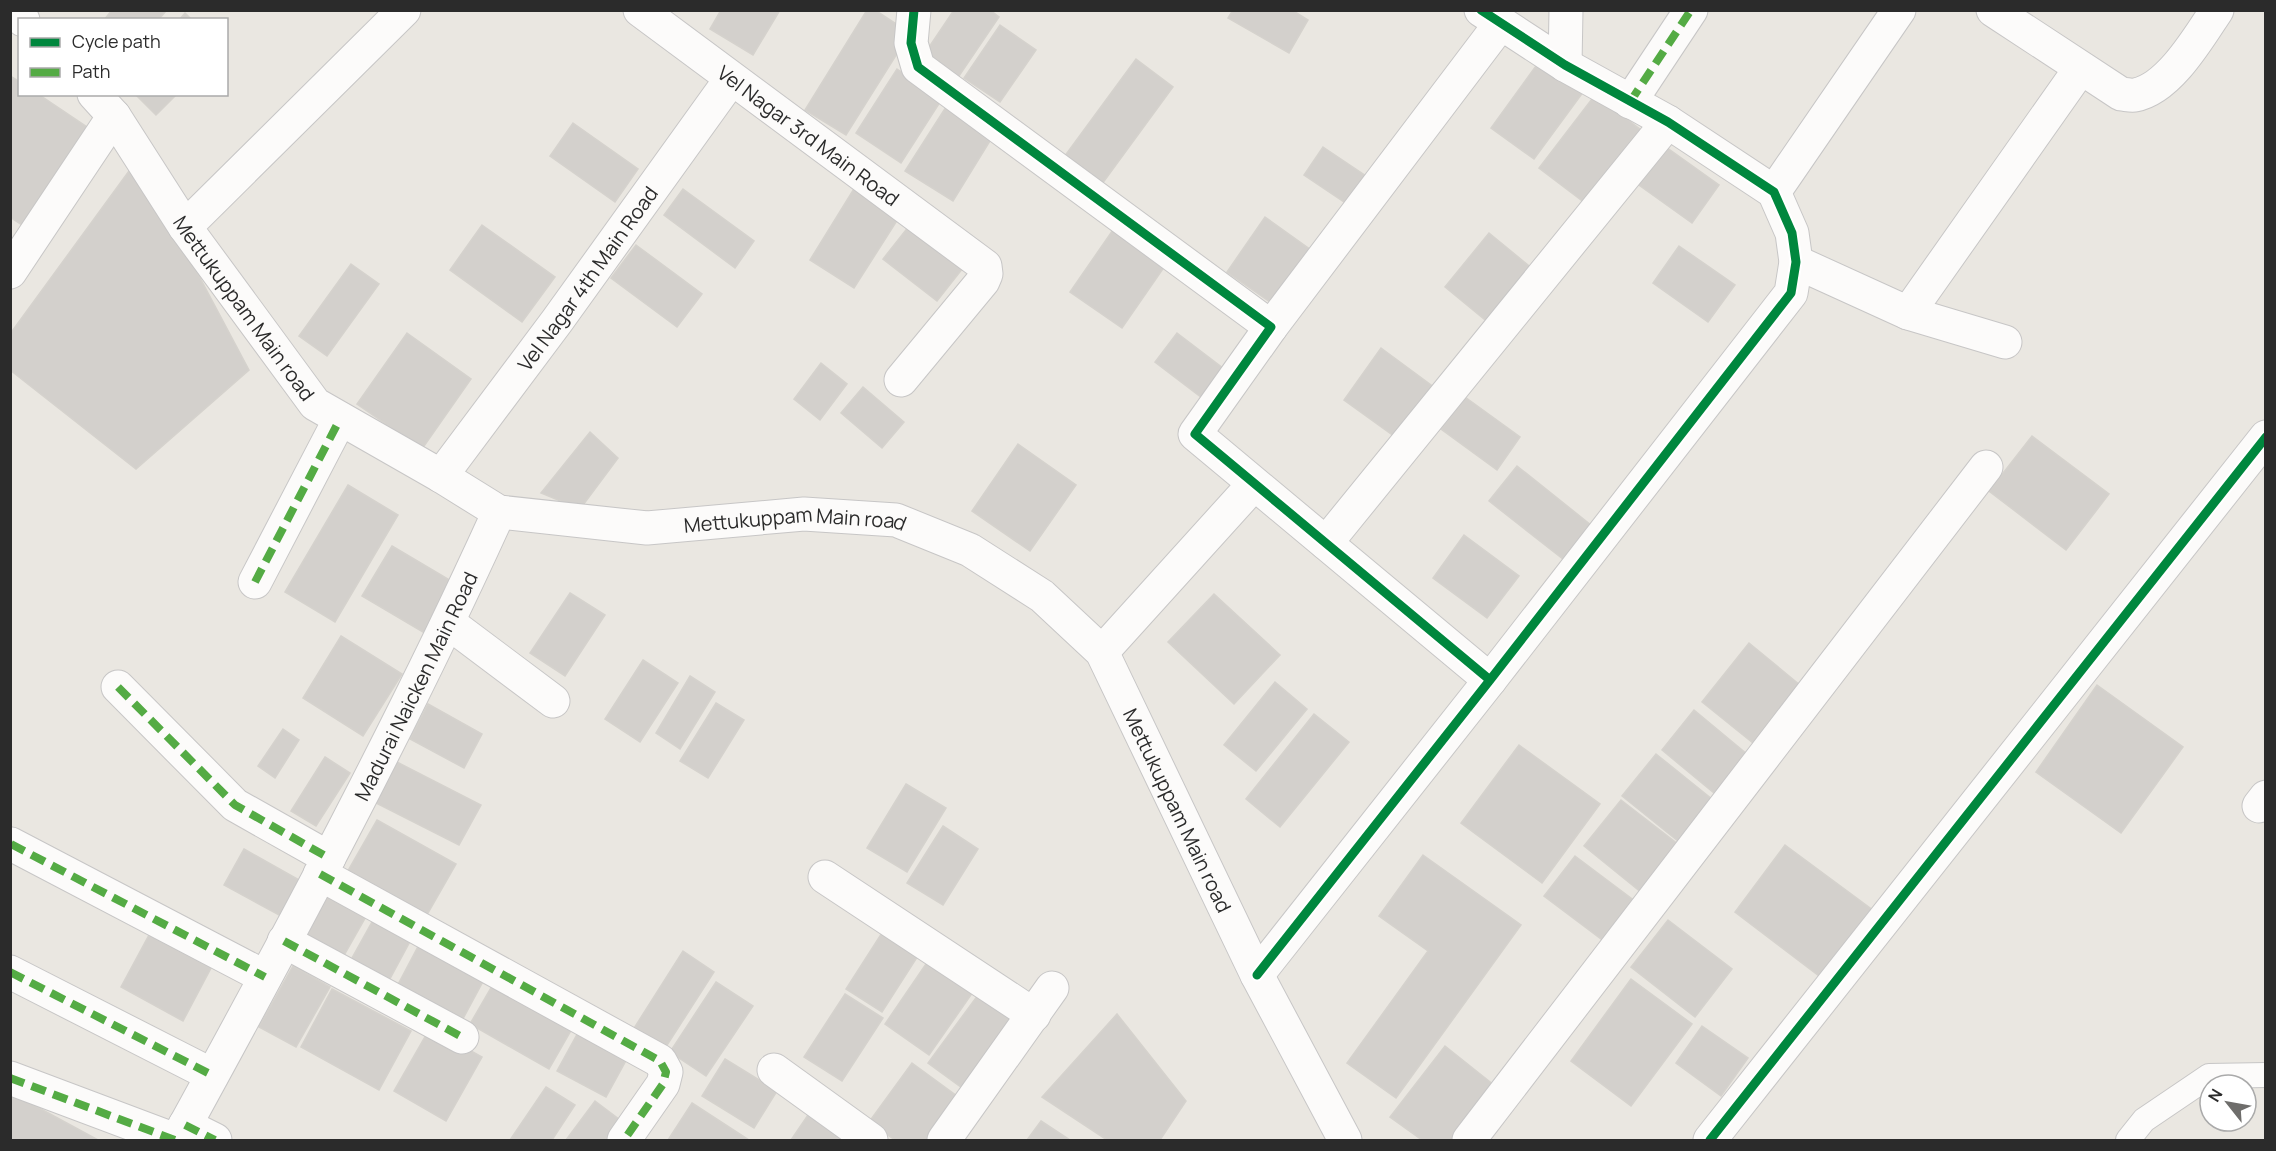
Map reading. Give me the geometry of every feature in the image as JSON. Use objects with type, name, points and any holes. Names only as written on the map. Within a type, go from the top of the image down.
[{"type":"street","points":[[185,227],[404,10]]},
{"type":"street","name":"Vel Nagar 3rd Main Road","points":[[640,10],[985,266],[986,274],[983,281],[901,380]]},
{"type":"street","points":[[914,10],[911,43],[918,67],[1271,327]]},
{"type":"street","points":[[1565,65],[1566,10]]},
{"type":"street","points":[[1630,102],[1691,10]]},
{"type":"street","points":[[1774,192],[1899,10]]},
{"type":"street","points":[[1993,10],[2121,94],[2135,95],[2152,88],[2178,67],[2217,10]]},
{"type":"street","points":[[1257,975],[1490,680],[1791,293],[1796,262],[1792,233],[1774,192],[1668,122],[1565,65],[1491,17],[1195,434],[1490,680]]},
{"type":"street","points":[[1908,313],[2080,69]]},
{"type":"street","name":"Vel Nagar 4th Main Road","points":[[441,476],[557,321],[731,79]]},
{"type":"street","points":[[10,272],[104,105]]},
{"type":"street","name":"Mettukuppam Main road","points":[[104,105],[185,227],[315,404],[499,512],[647,528],[804,514],[896,520],[970,550],[1042,596],[1102,652],[1257,975],[1345,1140]]},
{"type":"street","points":[[1326,543],[1668,122]]},
{"type":"street","points":[[1796,262],[1908,313],[2005,342]]},
{"type":"street","points":[[255,582],[340,419]]},
{"type":"street","points":[[1710,1140],[2265,437]]},
{"type":"street","points":[[1469,1140],[1986,468]]},
{"type":"street","points":[[1102,652],[1254,483]]},
{"type":"street","name":"Madurai Naicken Main Road","points":[[179,1135],[325,866],[449,622],[499,512]]},
{"type":"street","points":[[449,622],[553,701]]},
{"type":"street","points":[[118,687],[235,805],[325,866],[660,1061],[666,1072],[663,1084],[624,1140]]},
{"type":"street","points":[[11,844],[265,977]]},
{"type":"street","points":[[825,877],[1034,1015]]},
{"type":"street","points":[[284,941],[462,1037]]},
{"type":"street","points":[[10,972],[212,1075]]},
{"type":"street","points":[[944,1140],[1052,988]]},
{"type":"street","points":[[774,1070],[871,1140]]},
{"type":"street","points":[[10,1078],[179,1135],[215,1140]]},
{"type":"lane","points":[[2128,1140],[2144,1120],[2209,1076],[2265,1075]]},
{"type":"building","points":[[112,10],[166,10],[160,18],[106,18]]},
{"type":"building","points":[[721,10],[780,10],[753,55],[710,29]]},
{"type":"building","points":[[867,10],[875,10],[910,33],[846,135],[805,110]]},
{"type":"building","points":[[954,10],[990,10],[999,17],[959,76],[925,53]]},
{"type":"building","points":[[1233,10],[1292,10],[1308,20],[1289,53],[1228,18]]},
{"type":"building","points":[[185,13],[190,18],[181,18]]},
{"type":"building","points":[[1000,25],[1036,50],[1000,102],[964,78]]},
{"type":"building","points":[[1136,59],[1173,87],[1102,184],[1064,157]]},
{"type":"building","points":[[1541,59],[1584,91],[1534,159],[1491,128]]},
{"type":"building","points":[[897,69],[942,99],[901,163],[856,133]]},
{"type":"building","points":[[10,76],[18,81],[18,96],[41,96],[93,131],[28,229],[10,217]]},
{"type":"building","points":[[1595,95],[1641,130],[1585,203],[1539,168]]},
{"type":"building","points":[[137,96],[175,96],[156,115]]},
{"type":"building","points":[[946,107],[993,136],[953,201],[905,171]]},
{"type":"building","points":[[573,123],[638,169],[615,202],[550,156]]},
{"type":"building","points":[[1659,142],[1719,185],[1692,223],[1632,180]]},
{"type":"building","points":[[1323,147],[1366,176],[1347,204],[1304,175]]},
{"type":"building","points":[[129,171],[174,229],[249,370],[136,469],[10,370],[10,334]]},
{"type":"building","points":[[860,179],[905,208],[854,288],[810,260]]},
{"type":"building","points":[[683,189],[754,241],[735,268],[664,215]]},
{"type":"building","points":[[1265,217],[1311,250],[1273,304],[1227,272]]},
{"type":"building","points":[[913,221],[967,263],[937,301],[883,259]]},
{"type":"building","points":[[482,225],[555,277],[522,322],[450,270]]},
{"type":"building","points":[[1115,227],[1167,263],[1122,328],[1070,292]]},
{"type":"building","points":[[1489,233],[1534,270],[1490,324],[1445,287]]},
{"type":"building","points":[[636,245],[702,294],[677,327],[611,278]]},
{"type":"building","points":[[1679,246],[1735,285],[1708,322],[1653,283]]},
{"type":"building","points":[[351,264],[379,284],[327,356],[299,336]]},
{"type":"building","points":[[407,333],[471,379],[422,449],[357,404]]},
{"type":"building","points":[[1177,333],[1228,372],[1206,401],[1155,362]]},
{"type":"building","points":[[1381,348],[1435,388],[1398,439],[1344,400]]},
{"type":"building","points":[[821,363],[847,384],[820,420],[794,399]]},
{"type":"building","points":[[863,387],[904,422],[882,448],[841,413]]},
{"type":"building","points":[[1465,397],[1520,437],[1497,470],[1441,429]]},
{"type":"building","points":[[590,432],[618,458],[580,509],[541,493]]},
{"type":"building","points":[[2032,436],[2109,494],[2066,550],[1989,491]]},
{"type":"building","points":[[1018,444],[1076,485],[1030,551],[972,511]]},
{"type":"building","points":[[1517,466],[1596,529],[1568,563],[1489,501]]},
{"type":"building","points":[[348,485],[398,515],[335,622],[285,592]]},
{"type":"building","points":[[1464,535],[1519,576],[1487,618],[1433,578]]},
{"type":"building","points":[[392,546],[458,585],[428,635],[362,596]]},
{"type":"building","points":[[570,593],[605,615],[565,676],[530,653]]},
{"type":"building","points":[[1214,594],[1280,655],[1234,704],[1168,642]]},
{"type":"building","points":[[341,636],[402,674],[363,736],[303,698]]},
{"type":"building","points":[[1749,643],[1800,685],[1753,743],[1702,702]]},
{"type":"building","points":[[643,660],[678,683],[640,742],[605,719]]},
{"type":"building","points":[[690,676],[715,692],[680,749],[656,733]]},
{"type":"building","points":[[1275,682],[1307,709],[1256,771],[1224,745]]},
{"type":"building","points":[[2097,685],[2183,747],[2121,833],[2036,772]]},
{"type":"building","points":[[716,703],[744,720],[708,778],[680,761]]},
{"type":"building","points":[[428,704],[482,734],[464,768],[410,739]]},
{"type":"building","points":[[1694,710],[1747,754],[1714,793],[1662,750]]},
{"type":"building","points":[[1314,714],[1349,742],[1280,827],[1246,799]]},
{"type":"building","points":[[283,729],[299,740],[275,778],[258,766]]},
{"type":"building","points":[[1519,745],[1600,804],[1542,883],[1461,823]]},
{"type":"building","points":[[1656,754],[1712,799],[1678,841],[1622,796]]},
{"type":"building","points":[[325,757],[350,773],[316,826],[291,811]]},
{"type":"building","points":[[393,760],[481,805],[459,845],[372,801]]},
{"type":"building","points":[[906,784],[946,808],[907,872],[867,848]]},
{"type":"building","points":[[1621,800],[1679,845],[1642,893],[1584,846]]},
{"type":"building","points":[[377,820],[456,864],[424,920],[345,876]]},
{"type":"building","points":[[943,826],[978,849],[943,905],[907,883]]},
{"type":"building","points":[[1785,845],[1874,911],[1823,979],[1735,912]]},
{"type":"building","points":[[244,849],[301,881],[281,916],[224,885]]},
{"type":"building","points":[[1423,855],[1521,925],[1396,1098],[1347,1063],[1428,951],[1379,916]]},
{"type":"building","points":[[1575,856],[1636,902],[1605,942],[1544,896]]},
{"type":"building","points":[[325,888],[368,913],[338,966],[294,942]]},
{"type":"building","points":[[377,913],[414,934],[385,988],[347,967]]},
{"type":"building","points":[[1668,920],[1732,969],[1695,1017],[1631,967]]},
{"type":"building","points":[[887,925],[923,948],[882,1012],[846,989]]},
{"type":"building","points":[[149,935],[211,968],[183,1021],[121,987]]},
{"type":"building","points":[[422,939],[487,974],[458,1028],[393,994]]},
{"type":"building","points":[[683,951],[714,972],[662,1053],[631,1033]]},
{"type":"building","points":[[928,961],[973,992],[929,1055],[885,1024]]},
{"type":"building","points":[[293,966],[330,987],[296,1047],[259,1027]]},
{"type":"building","points":[[499,974],[577,1020],[549,1069],[470,1024]]},
{"type":"building","points":[[1631,979],[1692,1024],[1631,1106],[1571,1061]]},
{"type":"building","points":[[716,982],[753,1006],[706,1076],[670,1052]]},
{"type":"building","points":[[332,989],[411,1031],[379,1090],[301,1047]]},
{"type":"building","points":[[845,994],[883,1018],[842,1081],[804,1057]]},
{"type":"building","points":[[978,995],[1019,1026],[969,1093],[928,1063]]},
{"type":"building","points":[[1117,1014],[1186,1101],[1160,1140],[1107,1140],[1042,1097]]},
{"type":"building","points":[[1702,1026],[1748,1058],[1721,1096],[1676,1063]]},
{"type":"building","points":[[430,1028],[482,1057],[446,1121],[394,1091]]},
{"type":"building","points":[[580,1029],[629,1055],[606,1097],[557,1071]]},
{"type":"building","points":[[1445,1046],[1494,1085],[1451,1140],[1422,1140],[1390,1117]]},
{"type":"building","points":[[725,1059],[777,1091],[754,1128],[702,1096]]},
{"type":"building","points":[[912,1063],[961,1099],[931,1140],[895,1140],[869,1122]]},
{"type":"building","points":[[546,1087],[575,1105],[552,1140],[510,1140]]},
{"type":"building","points":[[15,1095],[98,1140],[10,1140],[10,1102]]},
{"type":"building","points":[[595,1101],[620,1120],[605,1140],[566,1140]]},
{"type":"building","points":[[692,1103],[749,1140],[668,1140]]},
{"type":"building","points":[[808,1115],[845,1140],[791,1140]]},
{"type":"building","points":[[1041,1121],[1070,1140],[1027,1140]]},
{"type":"marked path","points":[[1630,102],[1691,10]]},
{"type":"marked path","points":[[255,582],[340,419]]},
{"type":"marked path","points":[[118,687],[235,805],[329,858]]},
{"type":"marked path","points":[[11,844],[265,977]]},
{"type":"marked path","points":[[320,874],[660,1061],[666,1072],[663,1084],[624,1140]]},
{"type":"marked path","points":[[284,941],[462,1037]]},
{"type":"marked path","points":[[10,972],[212,1075]]},
{"type":"marked path","points":[[10,1078],[175,1140]]},
{"type":"marked path","points":[[185,1125],[215,1140]]},
{"type":"cycle path","points":[[914,10],[911,43],[918,67],[1271,327],[1195,434],[1490,680]]},
{"type":"cycle path","points":[[1257,975],[1791,293],[1796,262],[1792,233],[1774,192],[1668,122],[1565,65],[1481,10]]},
{"type":"cycle path","points":[[1710,1140],[2266,437]]}]
